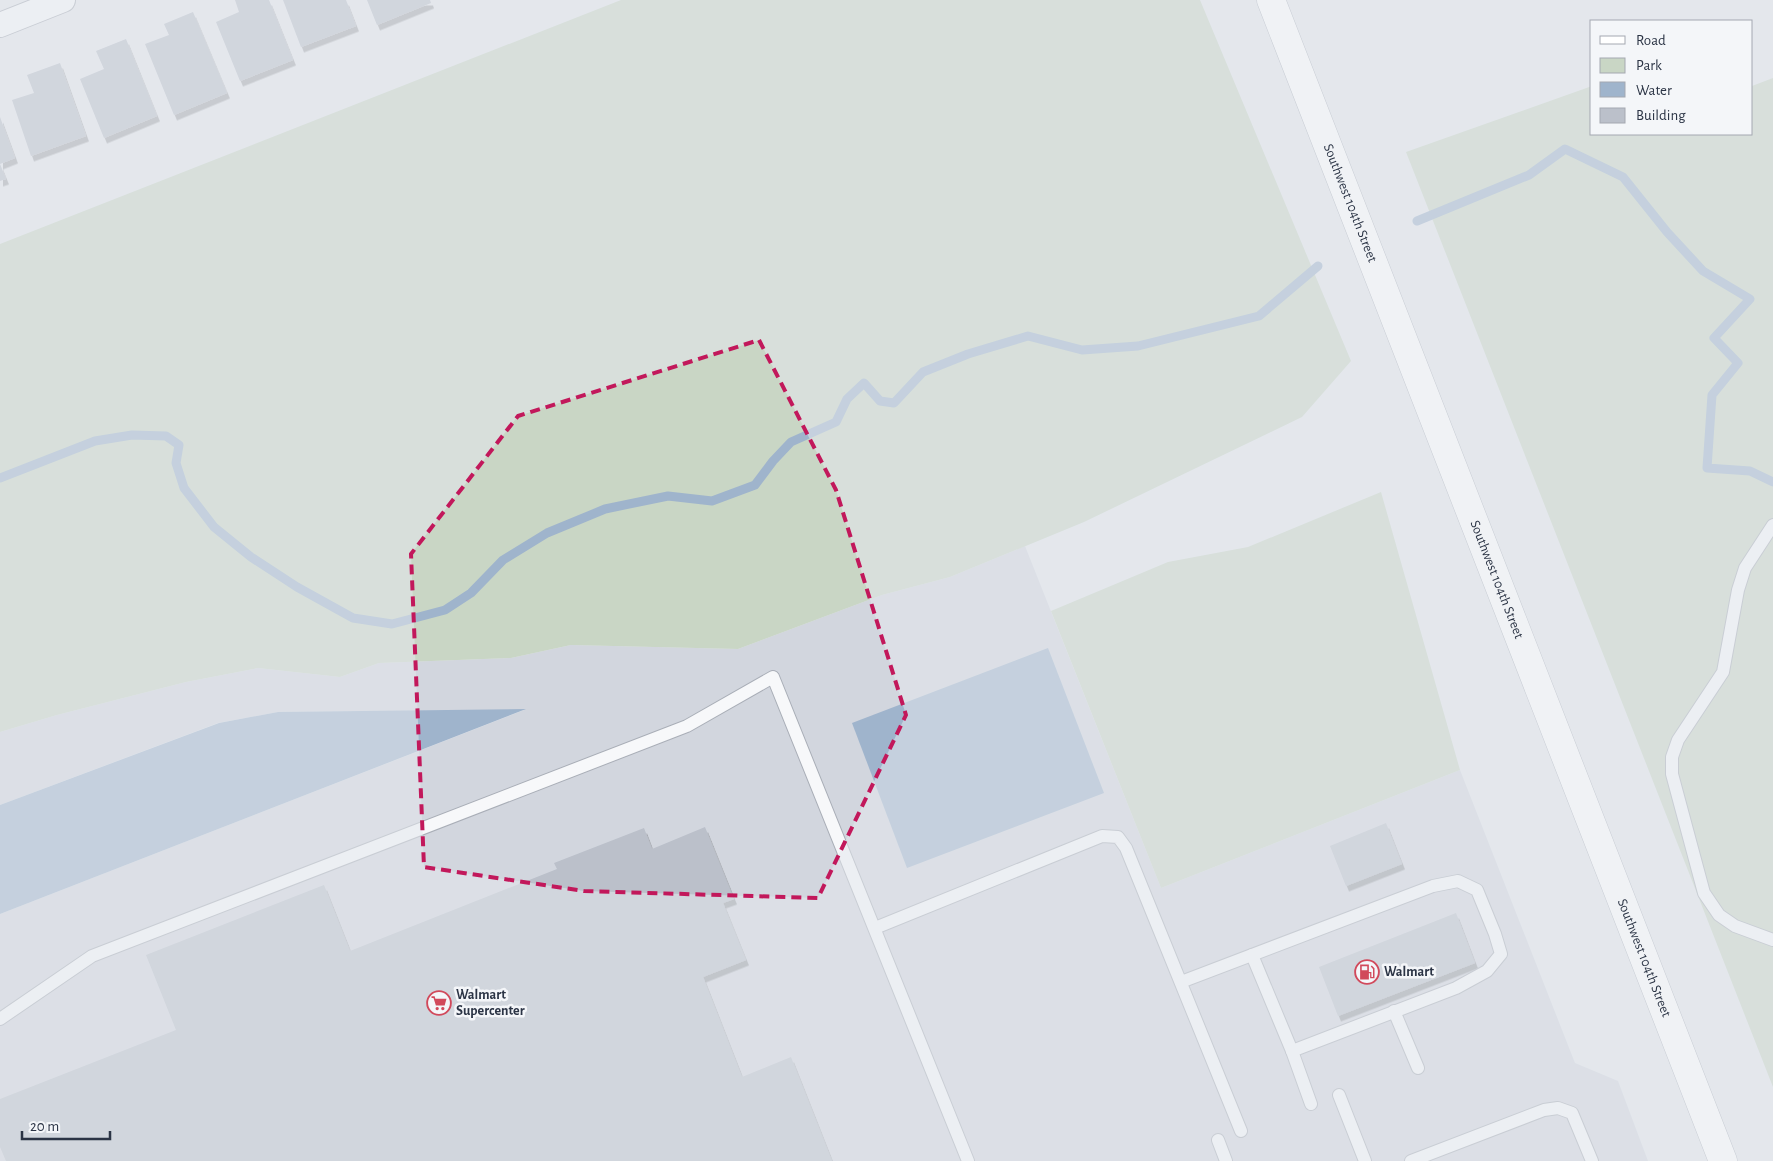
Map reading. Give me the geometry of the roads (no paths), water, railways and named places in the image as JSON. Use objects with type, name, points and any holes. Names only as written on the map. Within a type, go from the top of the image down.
[{"type":"main road","name":"Southwest 104th Street","points":[[1271,0],[1723,1161]]},
{"type":"street","points":[[0,25],[63,0]]},
{"type":"lane","points":[[1773,525],[1746,568],[1738,590],[1723,672],[1678,740],[1672,757],[1672,774],[1704,893],[1719,915],[1727,921],[1735,926],[1773,940]]},
{"type":"lane","points":[[0,1019],[92,956],[687,726],[773,678],[968,1161]]},
{"type":"lane","points":[[875,928],[1102,836],[1118,837],[1126,848],[1242,1131]]},
{"type":"lane","points":[[1181,982],[1433,886],[1458,881],[1477,890],[1501,954],[1487,971],[1456,988],[1292,1051]]},
{"type":"lane","points":[[1252,955],[1292,1051],[1310,1104]]},
{"type":"lane","points":[[1394,1011],[1418,1068]]},
{"type":"lane","points":[[1339,1095],[1365,1161]]},
{"type":"lane","points":[[1411,1161],[1544,1110],[1558,1108],[1572,1113],[1592,1161]]},
{"type":"lane","points":[[1218,1140],[1226,1161]]},
{"type":"water","points":[[1048,648],[1104,793],[907,868],[852,723]]},
{"type":"water","points":[[526,709],[0,914],[0,805],[219,723],[278,712]]},
{"type":"waterway","points":[[1417,221],[1529,175],[1565,149],[1623,177],[1667,232],[1703,271],[1750,299],[1714,338],[1738,363],[1712,395],[1707,468],[1750,471],[1773,482]]},
{"type":"waterway","points":[[0,478],[95,441],[132,435],[166,436],[179,445],[176,463],[184,488],[214,527],[251,557],[297,587],[353,618],[392,624],[445,610],[471,593],[503,560],[547,533],[605,509],[668,496],[712,501],[755,485],[773,461],[791,442],[836,422],[847,399],[864,383],[880,401],[894,403],[923,372],[968,354],[1028,336],[1082,350],[1138,346],[1259,316],[1318,266]]},
{"type":"place","name":"Walmart","points":[[1367,972]]},
{"type":"place","name":"Walmart Supercenter","points":[[439,1003]]}]
